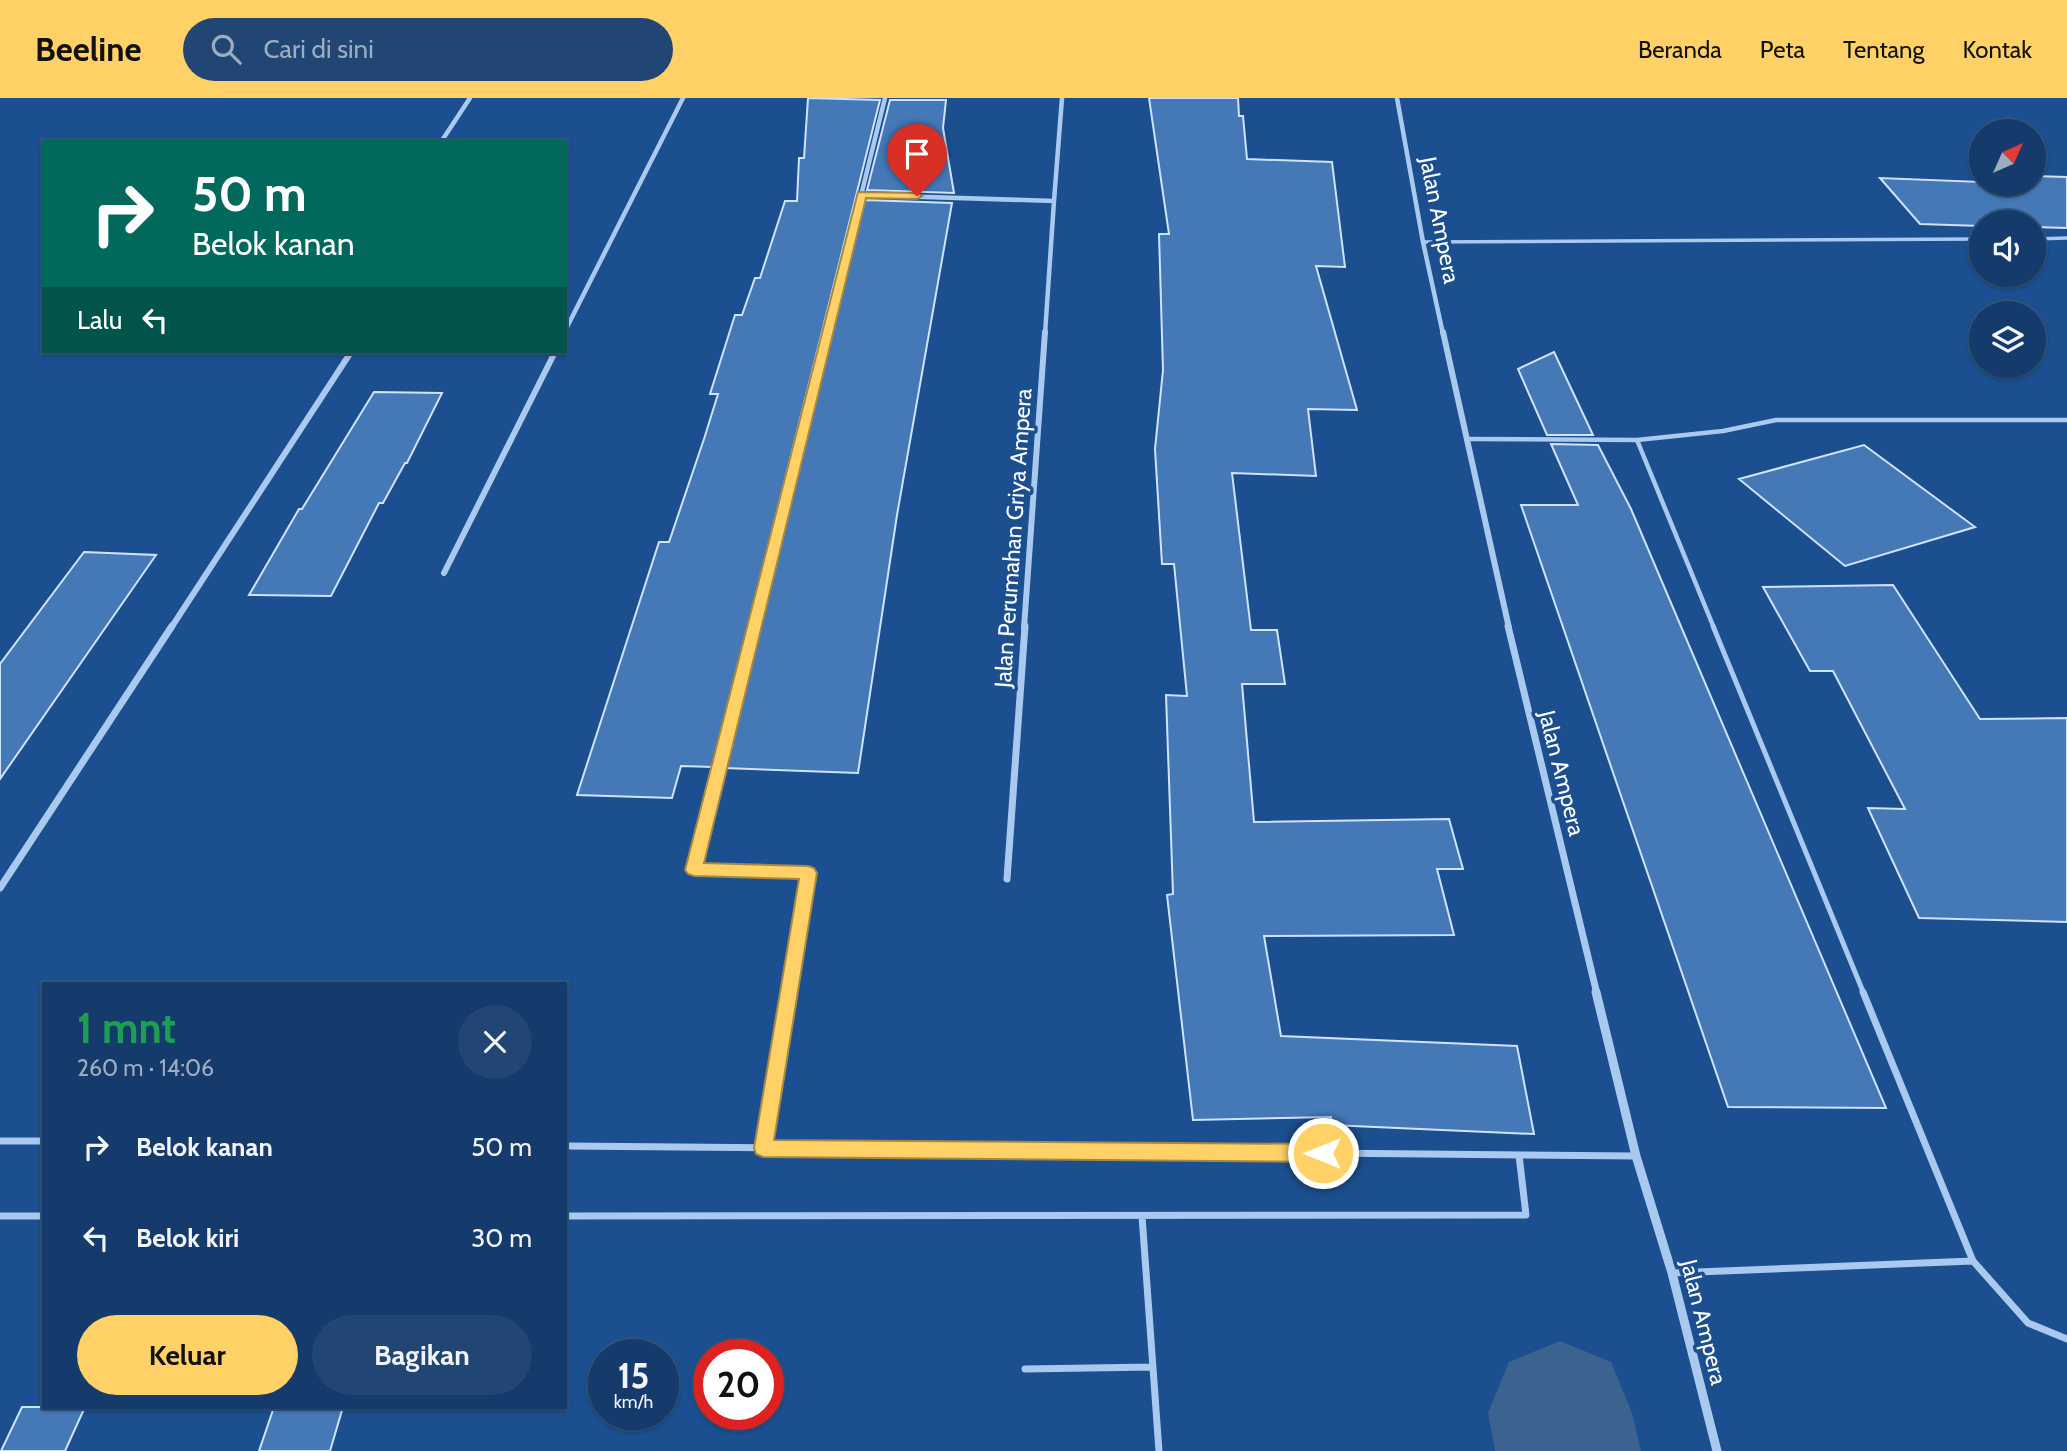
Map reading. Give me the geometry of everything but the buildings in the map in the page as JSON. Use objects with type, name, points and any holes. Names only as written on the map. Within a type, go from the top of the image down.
[{"type":"street","points":[[442,140],[470,98]]},
{"type":"street","points":[[567,327],[683,98]]},
{"type":"street","points":[[763,1148],[808,873],[694,870],[885,98]]},
{"type":"street","name":"Jalan Perumahan Griya Ampera","points":[[1007,879],[1062,98]]},
{"type":"street","name":"Jalan Ampera","points":[[1397,98],[1423,242],[1524,696],[1636,1156],[1672,1273],[1717,1451]]},
{"type":"street","points":[[862,195],[1054,201]]},
{"type":"street","points":[[0,888],[350,354]]},
{"type":"street","points":[[443,573],[554,354]]},
{"type":"lane","points":[[1423,242],[1969,239]]},
{"type":"lane","points":[[2046,239],[2067,239]]},
{"type":"lane","points":[[1467,439],[1637,440],[1723,431],[1776,419],[2067,420]]},
{"type":"lane","points":[[1637,440],[1973,1261],[2028,1324],[2067,1339]]},
{"type":"lane","points":[[0,1141],[42,1142]]},
{"type":"lane","points":[[567,1146],[1636,1156]]},
{"type":"lane","points":[[567,1216],[1526,1215],[1519,1155]]},
{"type":"lane","points":[[0,1216],[42,1216]]},
{"type":"lane","points":[[1142,1216],[1159,1451]]},
{"type":"lane","points":[[1672,1273],[1973,1261]]},
{"type":"lane","points":[[1025,1369],[1153,1367]]},
{"type":"waterway","points":[[1560,1413],[1568,1451]]},
{"type":"route","points":[[917,196],[862,195],[694,870],[808,873],[763,1148],[1323,1153]]}]
